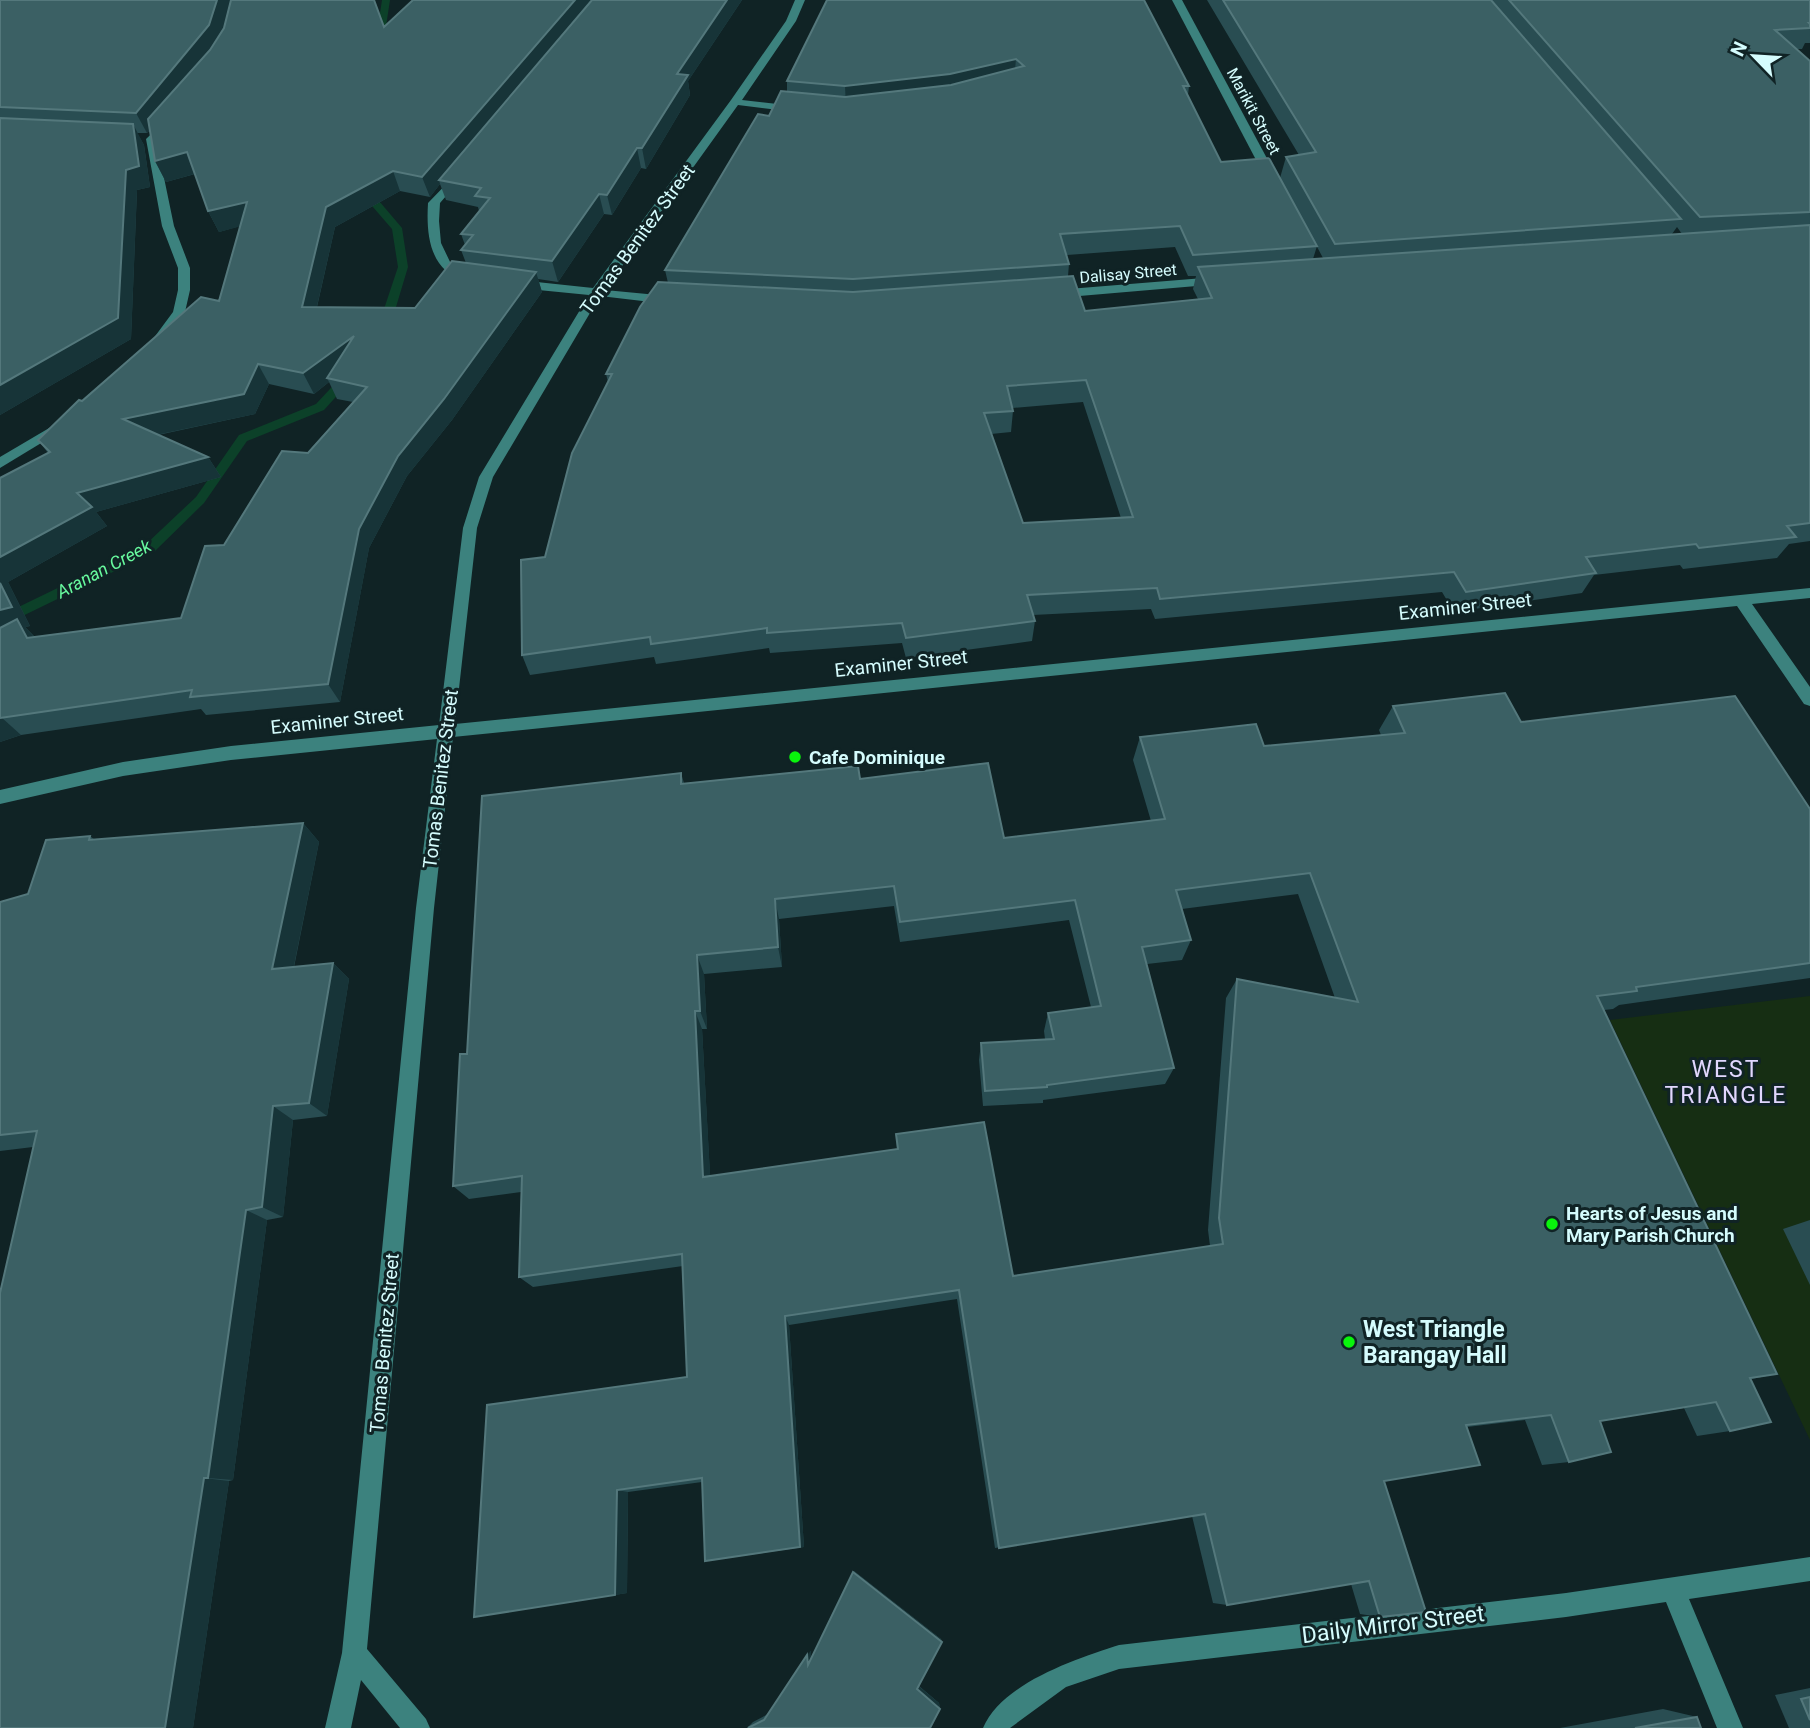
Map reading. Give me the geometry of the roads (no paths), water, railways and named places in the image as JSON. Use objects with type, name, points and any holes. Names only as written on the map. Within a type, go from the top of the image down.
[{"type":"street","name":"Tomas Benitez Street","points":[[338,1728],[354,1653],[424,922],[470,528],[486,477],[596,293],[736,102],[791,21],[800,0]]},
{"type":"street","name":"Marikit Street","points":[[1177,0],[1278,190]]},
{"type":"street","points":[[736,102],[801,110]]},
{"type":"street","points":[[151,139],[177,111]]},
{"type":"street","points":[[137,138],[151,139]]},
{"type":"street","points":[[151,139],[168,226],[184,268],[179,312],[151,348]]},
{"type":"street","points":[[469,162],[434,203],[435,243],[447,268],[467,278],[480,279]]},
{"type":"street","name":"Dalisay Street","points":[[1041,295],[1228,281]]},
{"type":"street","points":[[505,282],[687,301]]},
{"type":"street","points":[[0,463],[70,419]]},
{"type":"street","name":"Examiner Street","points":[[0,797],[123,768],[231,752],[1810,593]]},
{"type":"street","points":[[1741,600],[1810,700]]},
{"type":"street","name":"Daily Mirror Street","points":[[996,1728],[1001,1719],[1059,1677],[1119,1657],[1673,1591],[1810,1569]]},
{"type":"street","points":[[1673,1591],[1730,1728]]},
{"type":"street","points":[[354,1653],[417,1728]]},
{"type":"waterway","name":"Aranan Creek","points":[[379,46],[386,0]]},
{"type":"waterway","name":"Aranan Creek","points":[[364,190],[397,228],[403,267],[384,327]]},
{"type":"waterway","name":"Aranan Creek","points":[[0,622],[149,549],[200,500],[243,438],[320,407],[347,378]]},
{"type":"place","name":"Cafe Dominique","points":[[795,757]]},
{"type":"place","name":"Hearts of Jesus and Mary Parish Church","points":[[1552,1224]]},
{"type":"place","name":"West Triangle Barangay Hall","points":[[1349,1342]]},
{"type":"district","name":"WEST TRIANGLE","points":[[1726,1082]]}]
